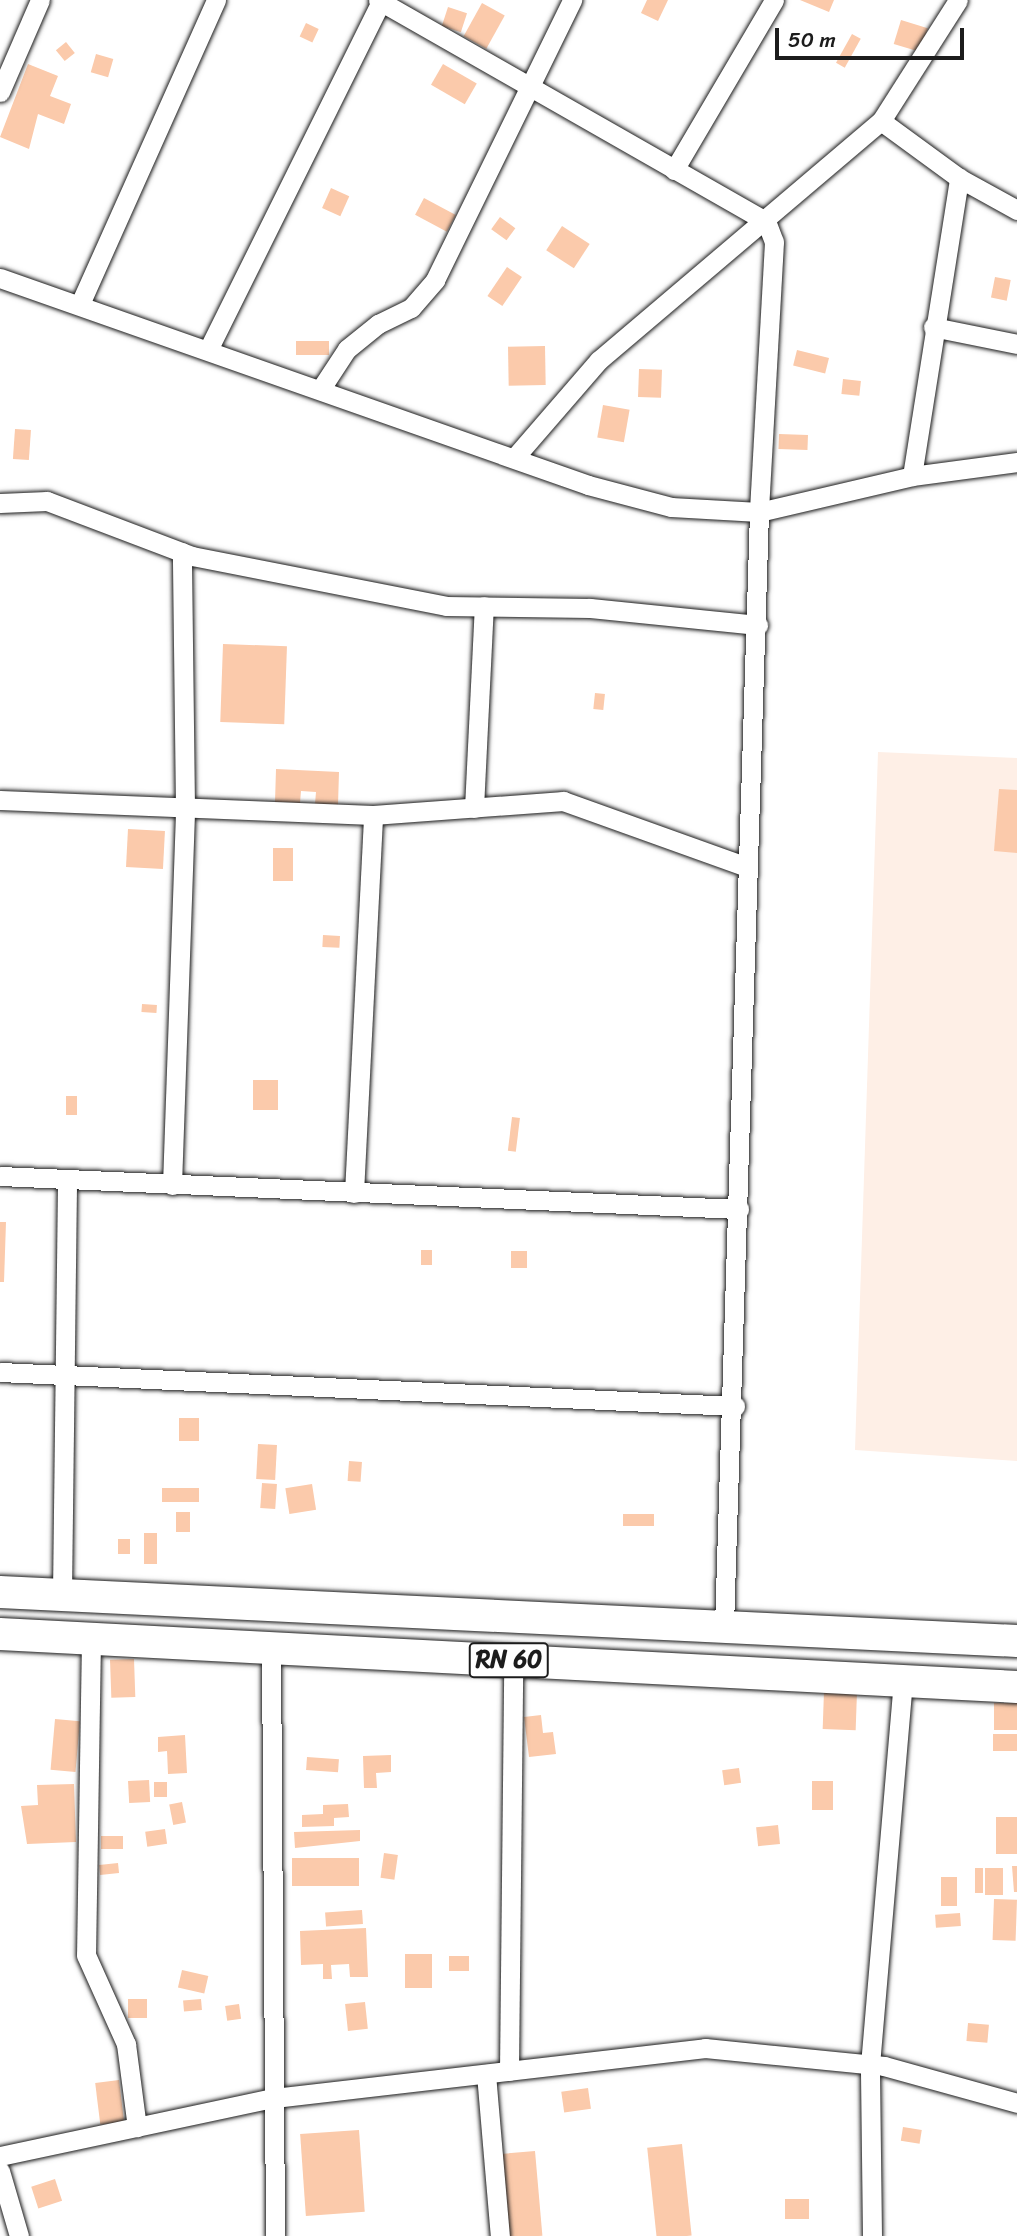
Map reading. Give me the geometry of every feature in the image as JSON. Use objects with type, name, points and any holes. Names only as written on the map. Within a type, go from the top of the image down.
[{"type":"main road","name":"RN 60","points":[[0,1592],[1017,1641]]},
{"type":"main road","name":"RN 60","points":[[0,1634],[1017,1687]]},
{"type":"street","points":[[0,92],[40,0]]},
{"type":"street","points":[[80,304],[216,0]]},
{"type":"street","points":[[322,387],[347,349],[377,324],[411,308],[435,280],[572,0]]},
{"type":"street","points":[[674,170],[774,0]]},
{"type":"street","points":[[515,457],[599,360],[881,121],[958,0]]},
{"type":"street","points":[[209,348],[381,1],[766,221],[776,260],[759,512],[758,625],[747,867],[735,1406],[724,1626]]},
{"type":"street","points":[[881,121],[959,178],[1017,210]]},
{"type":"street","points":[[912,476],[933,327],[959,178]]},
{"type":"street","points":[[0,278],[322,387],[515,457],[671,507],[759,512],[912,476],[1017,462]]},
{"type":"street","points":[[933,327],[1017,344]]},
{"type":"street","points":[[0,503],[47,500],[182,552],[446,606],[590,608],[758,625]]},
{"type":"street","points":[[172,1185],[185,808],[182,552]]},
{"type":"street","points":[[474,808],[484,606]]},
{"type":"street","points":[[0,800],[373,815],[563,801],[747,867]]},
{"type":"street","points":[[354,1193],[373,815]]},
{"type":"street","points":[[0,1176],[740,1209]]},
{"type":"street","points":[[62,1593],[62,1374],[67,1180]]},
{"type":"street","points":[[0,1372],[735,1406]]},
{"type":"street","points":[[91,1639],[86,1955],[126,2044],[137,2127]]},
{"type":"street","points":[[271,1648],[275,2236]]},
{"type":"street","points":[[509,2071],[513,1660]]},
{"type":"street","points":[[872,2236],[870,2065],[903,1681]]},
{"type":"street","points":[[0,2156],[274,2098],[705,2048],[870,2065],[1017,2103]]},
{"type":"street","points":[[486,2074],[500,2236]]},
{"type":"street","points":[[0,2171],[19,2236]]},
{"type":"shaded area","points":[[878,752],[1017,758],[1017,1461],[855,1450]]},
{"type":"building","points":[[647,0],[668,0],[658,21],[641,13]]},
{"type":"building","points":[[800,0],[834,0],[829,12]]},
{"type":"building","points":[[482,3],[505,16],[486,49],[464,36]]},
{"type":"building","points":[[448,7],[467,13],[461,32],[442,26]]},
{"type":"building","points":[[901,20],[928,28],[920,52],[894,44]]},
{"type":"building","points":[[306,23],[319,29],[312,43],[300,37]]},
{"type":"building","points":[[852,34],[861,39],[845,68],[836,63]]},
{"type":"building","points":[[66,42],[75,53],[65,61],[56,50]]},
{"type":"building","points":[[96,54],[113,59],[108,77],[91,72]]},
{"type":"building","points":[[28,64],[58,76],[50,96],[71,104],[64,124],[38,114],[29,149],[0,137]]},
{"type":"building","points":[[443,64],[477,84],[465,104],[431,85]]},
{"type":"building","points":[[331,188],[349,196],[340,216],[322,208]]},
{"type":"building","points":[[424,198],[456,215],[447,232],[415,215]]},
{"type":"building","points":[[500,217],[515,228],[507,240],[491,229]]},
{"type":"building","points":[[562,226],[590,244],[574,268],[546,250]]},
{"type":"building","points":[[507,267],[522,277],[502,306],[487,296]]},
{"type":"building","points":[[995,277],[1011,280],[1007,301],[991,298]]},
{"type":"building","points":[[296,341],[329,341],[329,355],[296,355]]},
{"type":"building","points":[[545,346],[546,385],[509,386],[508,347]]},
{"type":"building","points":[[797,350],[829,358],[825,374],[793,366]]},
{"type":"building","points":[[639,369],[662,370],[661,398],[638,397]]},
{"type":"building","points":[[843,379],[861,381],[859,396],[841,394]]},
{"type":"building","points":[[603,405],[630,410],[624,442],[597,437]]},
{"type":"building","points":[[15,429],[31,430],[29,460],[13,459]]},
{"type":"building","points":[[779,434],[808,435],[807,450],[778,449]]},
{"type":"building","points":[[223,644],[287,646],[284,724],[220,722]]},
{"type":"building","points":[[595,693],[605,694],[603,710],[593,709]]},
{"type":"building","points":[[276,769],[339,772],[338,805],[315,804],[316,792],[301,791],[300,803],[275,802]]},
{"type":"building","points":[[999,789],[1017,790],[1017,853],[994,851]]},
{"type":"building","points":[[128,829],[165,831],[163,869],[126,867]]},
{"type":"building","points":[[273,848],[293,848],[293,881],[273,881]]},
{"type":"building","points":[[323,935],[340,936],[339,948],[322,947]]},
{"type":"building","points":[[142,1004],[157,1005],[156,1013],[141,1012]]},
{"type":"building","points":[[253,1080],[278,1080],[278,1110],[253,1110]]},
{"type":"building","points":[[66,1096],[77,1096],[77,1115],[66,1115]]},
{"type":"building","points":[[512,1117],[520,1118],[516,1152],[508,1151]]},
{"type":"building","points":[[0,1222],[6,1222],[4,1282],[0,1282]]},
{"type":"building","points":[[421,1250],[432,1250],[432,1265],[421,1265]]},
{"type":"building","points":[[511,1251],[527,1251],[527,1268],[511,1268]]},
{"type":"building","points":[[179,1418],[199,1418],[199,1441],[179,1441]]},
{"type":"building","points":[[258,1444],[277,1445],[275,1480],[256,1479]]},
{"type":"building","points":[[349,1461],[362,1462],[361,1482],[348,1481]]},
{"type":"building","points":[[262,1483],[277,1484],[275,1509],[260,1508]]},
{"type":"building","points":[[312,1484],[316,1510],[289,1514],[285,1488]]},
{"type":"building","points":[[162,1488],[199,1488],[199,1502],[162,1502]]},
{"type":"building","points":[[176,1512],[190,1512],[190,1532],[176,1532]]},
{"type":"building","points":[[623,1514],[654,1514],[654,1526],[623,1526]]},
{"type":"building","points":[[144,1533],[157,1533],[157,1564],[144,1564]]},
{"type":"building","points":[[118,1539],[130,1539],[130,1554],[118,1554]]},
{"type":"building","points":[[134,1659],[135,1697],[111,1698],[110,1660]]},
{"type":"building","points":[[824,1691],[857,1692],[856,1730],[823,1729]]},
{"type":"building","points":[[994,1703],[1017,1703],[1017,1730],[994,1730]]},
{"type":"building","points":[[541,1715],[543,1733],[553,1732],[556,1754],[529,1757],[524,1717]]},
{"type":"building","points":[[55,1719],[80,1721],[75,1772],[51,1770]]},
{"type":"building","points":[[993,1734],[1017,1734],[1017,1751],[993,1751]]},
{"type":"building","points":[[185,1735],[187,1773],[168,1774],[167,1751],[158,1752],[158,1737]]},
{"type":"building","points":[[391,1755],[391,1772],[376,1773],[377,1788],[364,1788],[363,1756]]},
{"type":"building","points":[[307,1757],[339,1759],[338,1772],[306,1770]]},
{"type":"building","points":[[739,1768],[741,1783],[724,1785],[722,1770]]},
{"type":"building","points":[[149,1780],[150,1802],[129,1803],[128,1781]]},
{"type":"building","points":[[812,1781],[833,1781],[833,1810],[812,1810]]},
{"type":"building","points":[[154,1782],[167,1782],[167,1797],[154,1797]]},
{"type":"building","points":[[74,1784],[76,1842],[27,1844],[21,1806],[38,1805],[37,1785]]},
{"type":"building","points":[[182,1802],[186,1823],[173,1825],[169,1804]]},
{"type":"building","points":[[348,1804],[349,1817],[334,1818],[334,1826],[302,1827],[302,1815],[323,1814],[323,1805]]},
{"type":"building","points":[[996,1817],[1017,1817],[1017,1854],[996,1854]]},
{"type":"building","points":[[778,1825],[780,1844],[758,1846],[756,1827]]},
{"type":"building","points":[[165,1829],[167,1844],[147,1847],[145,1832]]},
{"type":"building","points":[[360,1830],[360,1841],[295,1848],[294,1832]]},
{"type":"building","points":[[101,1836],[123,1836],[123,1849],[101,1849]]},
{"type":"building","points":[[384,1853],[398,1855],[394,1880],[381,1878]]},
{"type":"building","points":[[292,1858],[359,1858],[359,1886],[292,1886]]},
{"type":"building","points":[[118,1863],[119,1873],[100,1875],[99,1865]]},
{"type":"building","points":[[1012,1866],[1017,1866],[1017,1892],[1014,1892]]},
{"type":"building","points":[[975,1868],[983,1868],[983,1893],[975,1893]]},
{"type":"building","points":[[985,1868],[1003,1868],[1003,1895],[985,1895]]},
{"type":"building","points":[[941,1877],[957,1877],[957,1906],[941,1906]]},
{"type":"building","points":[[994,1899],[1017,1900],[1016,1941],[993,1940]]},
{"type":"building","points":[[362,1910],[363,1924],[326,1927],[325,1913]]},
{"type":"building","points":[[960,1913],[961,1926],[936,1928],[935,1915]]},
{"type":"building","points":[[366,1928],[368,1977],[350,1977],[349,1964],[331,1965],[332,1979],[323,1979],[323,1964],[301,1965],[300,1931]]},
{"type":"building","points":[[405,1954],[432,1954],[432,1988],[405,1988]]},
{"type":"building","points":[[449,1956],[469,1956],[469,1971],[449,1971]]},
{"type":"building","points":[[182,1970],[208,1976],[204,1994],[178,1988]]},
{"type":"building","points":[[128,1999],[147,1999],[147,2018],[128,2018]]},
{"type":"building","points":[[201,1999],[202,2010],[184,2012],[183,2001]]},
{"type":"building","points":[[365,2002],[368,2029],[348,2031],[345,2004]]},
{"type":"building","points":[[239,2004],[241,2019],[227,2021],[225,2006]]},
{"type":"building","points":[[968,2023],[989,2025],[987,2043],[966,2041]]},
{"type":"building","points":[[119,2080],[124,2122],[100,2125],[95,2083]]},
{"type":"building","points":[[588,2088],[591,2109],[564,2113],[561,2092]]},
{"type":"building","points":[[903,2127],[922,2130],[920,2144],[901,2141]]},
{"type":"building","points":[[359,2130],[365,2212],[306,2216],[300,2134]]},
{"type":"building","points":[[682,2144],[692,2235],[656,2236],[647,2148]]},
{"type":"building","points":[[535,2151],[542,2236],[508,2236],[501,2154]]},
{"type":"building","points":[[55,2179],[62,2201],[38,2209],[31,2187]]},
{"type":"building","points":[[785,2199],[809,2199],[809,2219],[785,2219]]}]
